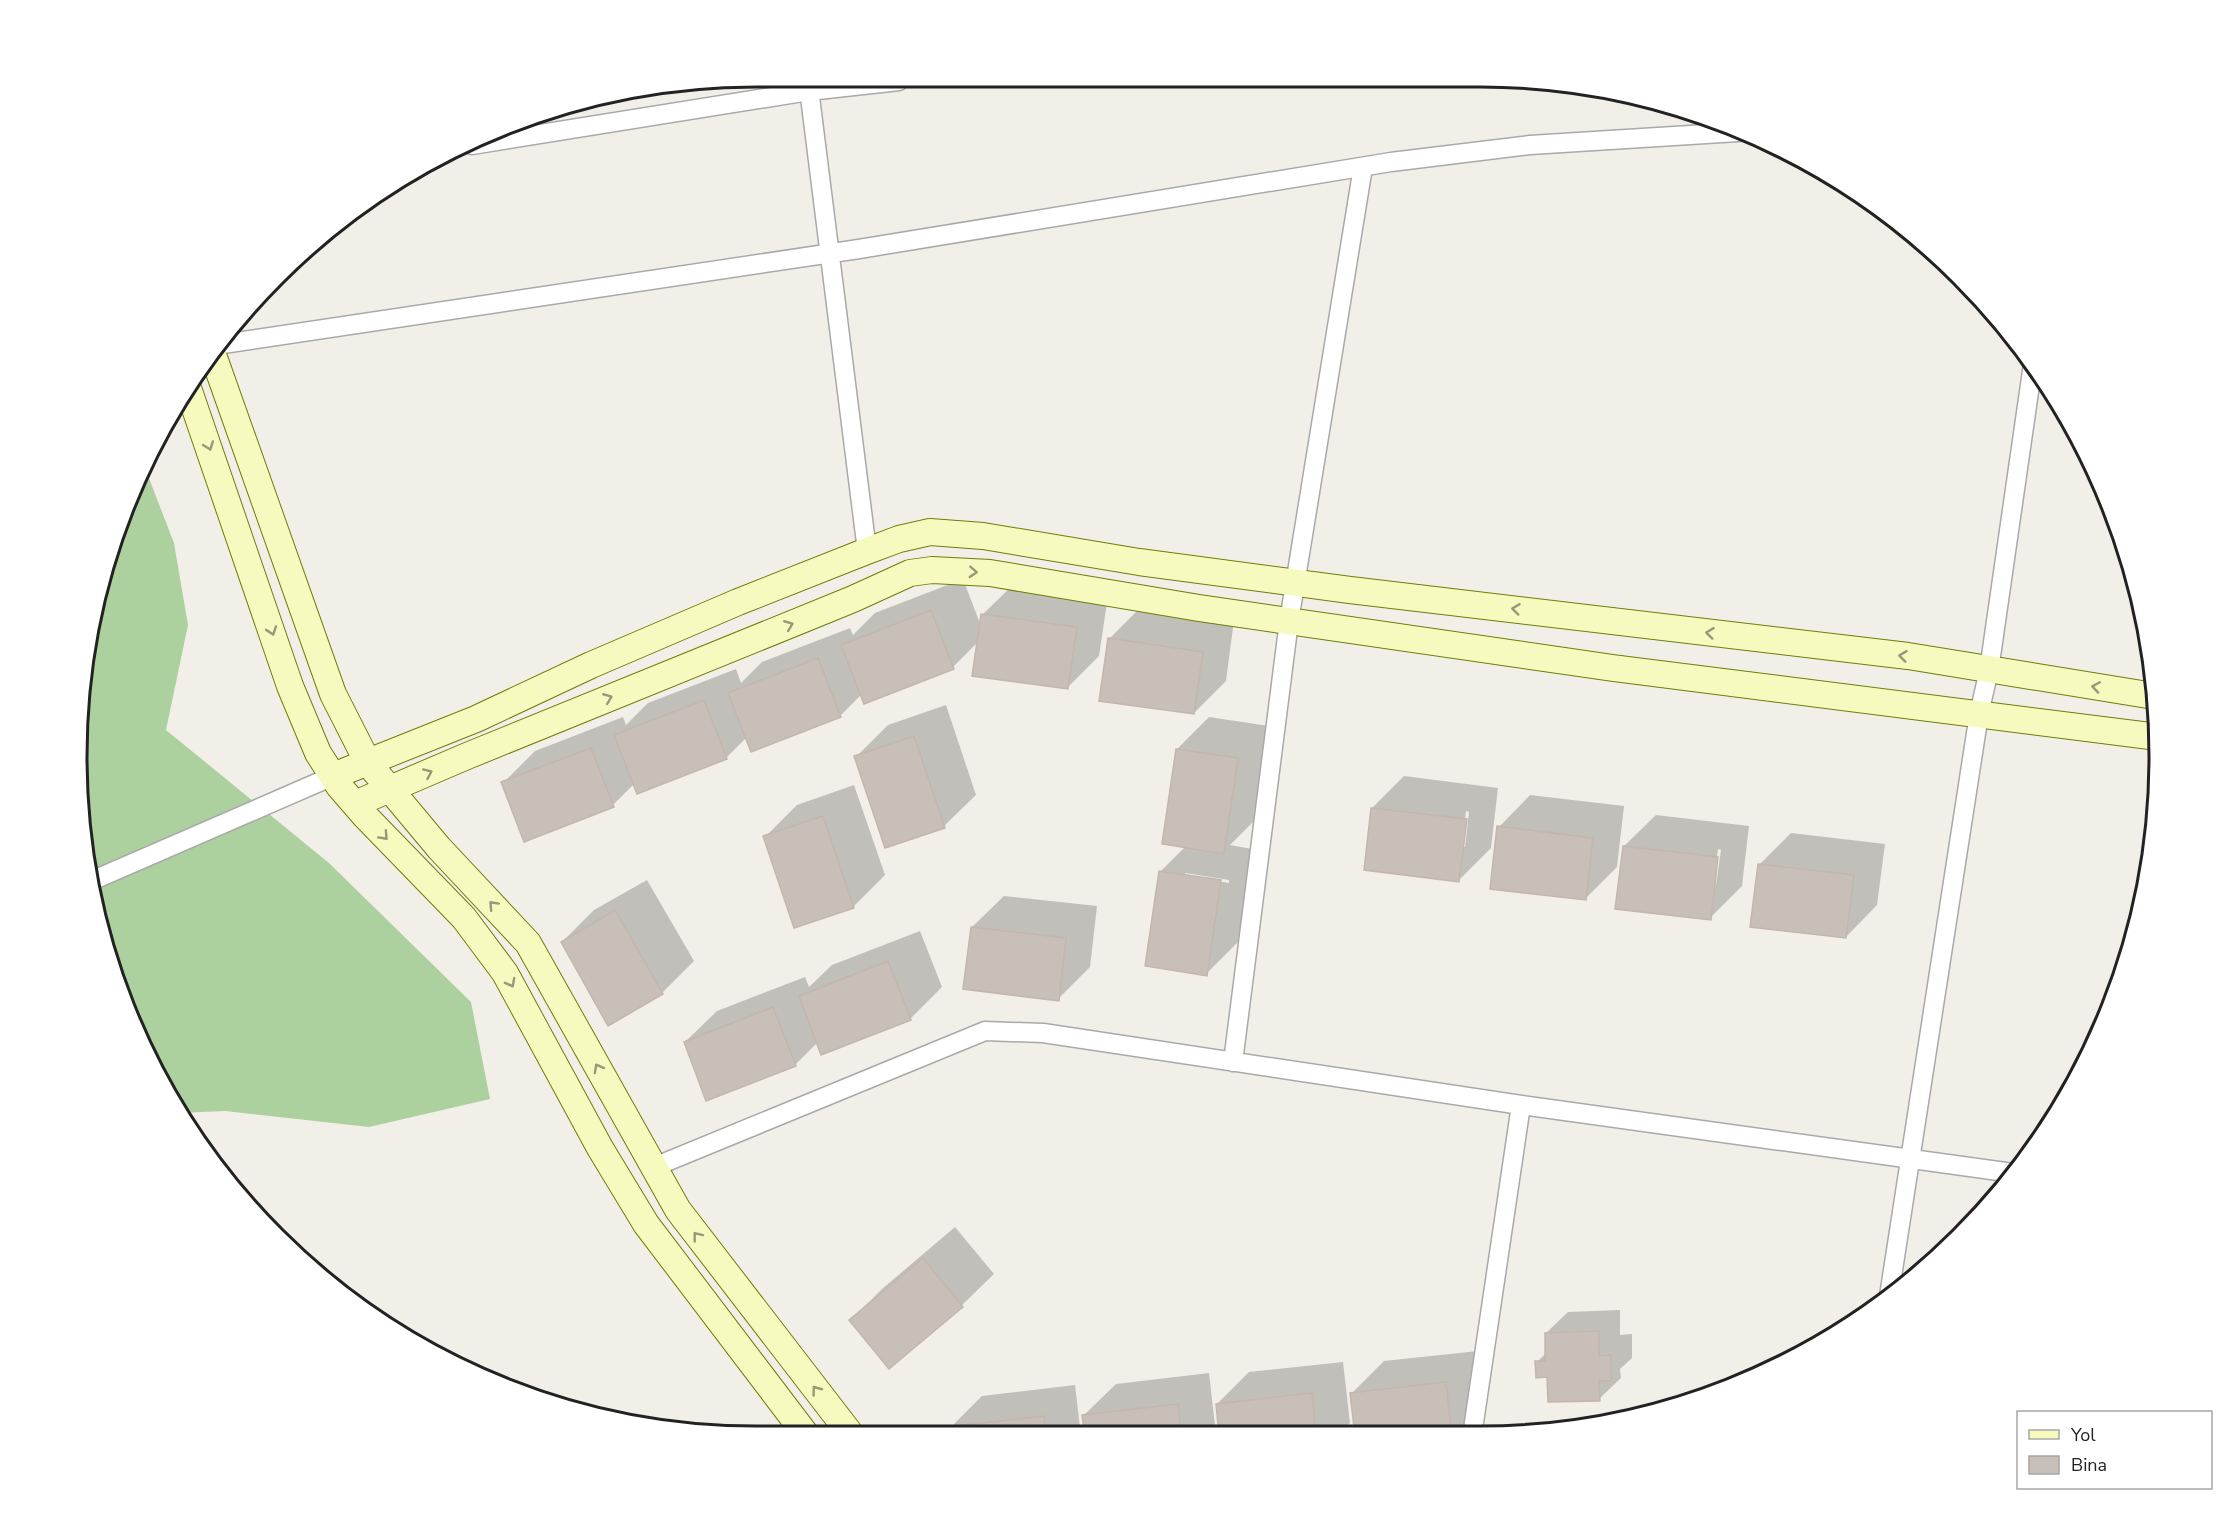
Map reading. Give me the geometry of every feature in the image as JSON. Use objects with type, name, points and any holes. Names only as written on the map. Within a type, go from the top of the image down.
[{"type":"street","points":[[492,141],[802,87]]},
{"type":"street","points":[[808,87],[867,551]]},
{"type":"street","points":[[230,343],[828,254],[1363,167],[1530,145],[1722,133]]},
{"type":"street","points":[[1233,1062],[1288,621],[1363,167]]},
{"type":"street","points":[[216,362],[333,694],[368,763],[439,848],[528,944],[678,1210],[844,1426]]},
{"type":"street","points":[[1891,1285],[1979,714],[1989,670],[2031,378]]},
{"type":"street","points":[[192,399],[290,686],[318,753],[355,804],[464,918],[505,973],[600,1148],[646,1224],[799,1426]]},
{"type":"street","points":[[99,878],[333,776],[477,719],[591,664],[738,602],[899,539],[930,532],[983,536],[1139,562],[1296,582],[1908,656],[2146,695]]},
{"type":"street","points":[[355,804],[853,599],[910,573],[932,570],[990,573],[1198,608],[1613,668],[2149,736]]},
{"type":"street","points":[[654,1167],[985,1031],[1043,1033],[1521,1105],[2005,1172]]},
{"type":"street","points":[[1474,1426],[1521,1105]]},
{"type":"green space","points":[[148,477],[174,543],[188,625],[166,730],[329,863],[471,1002],[490,1099],[369,1127],[225,1111],[190,1113],[156,1053],[138,1013],[110,930],[93,844],[88,800],[87,756],[88,713],[93,669],[110,583],[123,541]]},
{"type":"building","points":[[931,610],[954,669],[864,704],[841,645]]},
{"type":"building","points":[[981,614],[1077,627],[1068,689],[972,676]]},
{"type":"building","points":[[1108,638],[1203,652],[1194,714],[1099,701]]},
{"type":"building","points":[[818,658],[841,717],[751,752],[728,693]]},
{"type":"building","points":[[704,700],[727,759],[637,794],[614,735]]},
{"type":"building","points":[[914,736],[945,828],[885,848],[854,756]]},
{"type":"building","points":[[591,748],[614,807],[524,842],[501,782]]},
{"type":"building","points":[[1176,749],[1238,758],[1224,854],[1162,844]]},
{"type":"building","points":[[1371,808],[1467,819],[1459,882],[1364,870]]},
{"type":"building","points":[[823,816],[854,908],[794,928],[763,836]]},
{"type":"building","points":[[1497,826],[1593,838],[1586,900],[1490,889]]},
{"type":"building","points":[[1623,846],[1718,857],[1711,920],[1615,909]]},
{"type":"building","points":[[1758,864],[1854,875],[1846,938],[1750,927]]},
{"type":"building","points":[[1159,871],[1221,880],[1207,976],[1145,966]]},
{"type":"building","points":[[615,910],[663,994],[608,1026],[561,942]]},
{"type":"building","points":[[971,927],[1066,938],[1059,1001],[963,989]]},
{"type":"building","points":[[888,961],[911,1020],[821,1055],[799,996]]},
{"type":"building","points":[[773,1007],[796,1066],[706,1101],[684,1042]]},
{"type":"building","points":[[923,1258],[963,1307],[889,1369],[849,1320]]},
{"type":"building","points":[[1599,1331],[1599,1356],[1611,1355],[1611,1381],[1599,1381],[1600,1401],[1548,1402],[1547,1377],[1536,1378],[1535,1361],[1545,1361],[1545,1333]]},
{"type":"building","points":[[1446,1382],[1451,1426],[1354,1426],[1350,1393]]},
{"type":"building","points":[[1312,1393],[1315,1426],[1218,1426],[1216,1404]]},
{"type":"building","points":[[1178,1404],[1180,1426],[1084,1426],[1082,1415]]},
{"type":"building","points":[[1044,1416],[1045,1426],[957,1426]]}]
